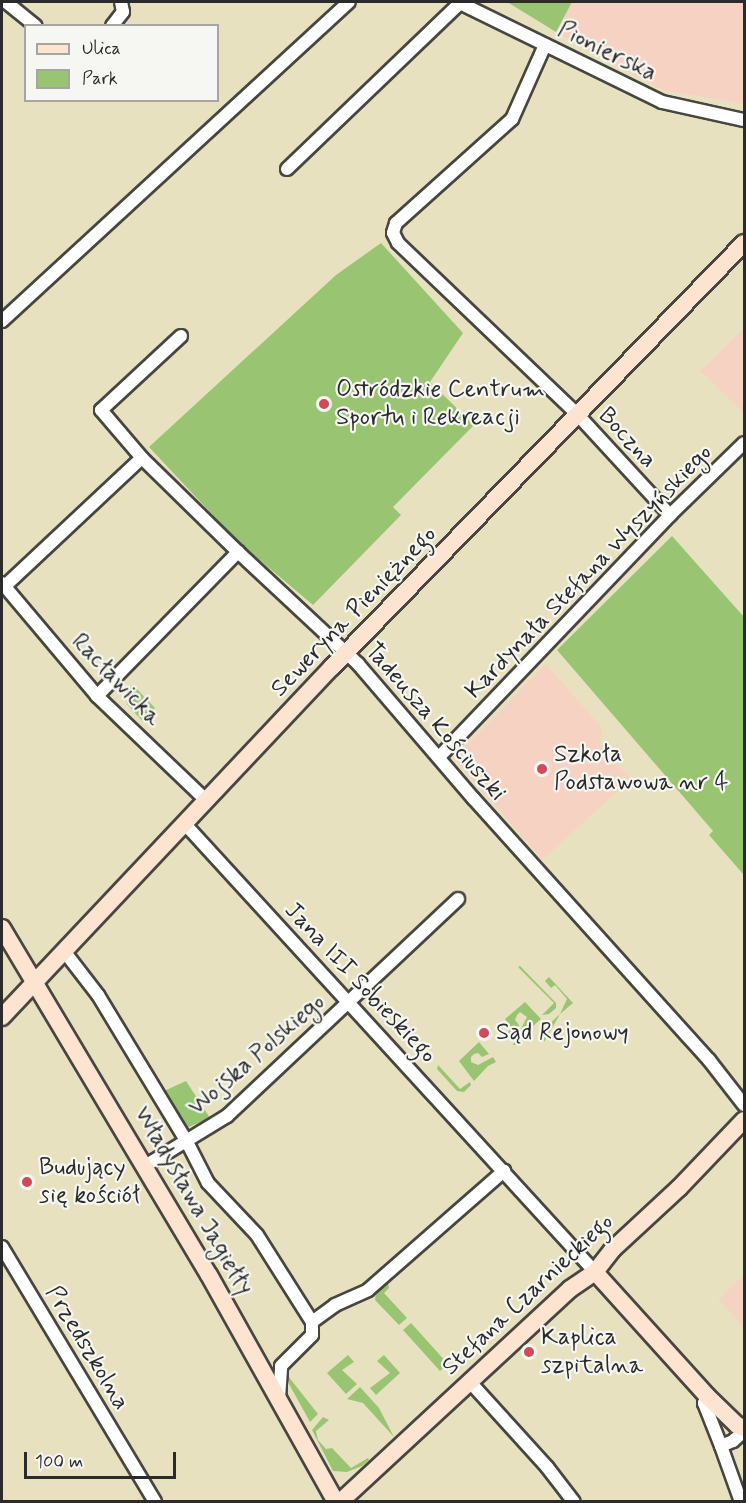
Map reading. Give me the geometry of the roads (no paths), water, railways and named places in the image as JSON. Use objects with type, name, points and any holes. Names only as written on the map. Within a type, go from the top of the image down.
[{"type":"street","points":[[6,2],[34,24]]},
{"type":"street","points":[[114,24],[123,12],[121,2]]},
{"type":"street","points":[[2,321],[349,2]]},
{"type":"street","points":[[287,169],[459,2]]},
{"type":"street","name":"Pionierska","points":[[459,2],[662,102],[744,120]]},
{"type":"street","name":"Boczna","points":[[545,45],[512,119],[401,218],[394,225],[393,233],[398,243],[578,415],[670,515]]},
{"type":"street","name":"Seweryna Pieniężnego","points":[[2,1017],[206,800],[744,243]]},
{"type":"street","name":"Tadeusza Kościuszki","points":[[180,336],[101,410],[142,458],[237,552],[347,653],[712,1063],[744,1105]]},
{"type":"street","name":"Kardynała Stefana Wyszyńskiego","points":[[439,757],[670,515],[744,443]]},
{"type":"street","points":[[3,584],[142,458]]},
{"type":"street","points":[[97,696],[237,552]]},
{"type":"street","name":"Racławicka","points":[[3,584],[97,696],[206,800]]},
{"type":"street","name":"Jana III Sobieskiego","points":[[184,823],[595,1272]]},
{"type":"street","name":"Wojska Polskiego","points":[[145,1166],[227,1116],[458,899]]},
{"type":"street","name":"Władysława Jagiełły","points":[[2,928],[145,1166],[338,1502]]},
{"type":"street","name":"Wojska Polskiego","points":[[64,951],[98,995],[187,1142]]},
{"type":"street","name":"Stefana Czarnieckiego","points":[[338,1502],[570,1289],[595,1272],[612,1250],[680,1188],[744,1120]]},
{"type":"street","points":[[187,1142],[208,1183],[257,1234],[312,1322],[312,1335],[281,1366],[280,1402]]},
{"type":"street","points":[[312,1322],[335,1305],[368,1290],[504,1171]]},
{"type":"street","name":"Przedszkolna","points":[[2,1247],[155,1502]]},
{"type":"street","points":[[595,1272],[707,1396],[736,1425],[744,1429],[733,1441],[721,1446]]},
{"type":"street","points":[[470,1382],[547,1467],[574,1502]]},
{"type":"street","points":[[707,1396],[704,1403],[741,1502]]},
{"type":"place","name":"Ostródzkie Centrum Sportu i Rekreacji","points":[[324,404]]},
{"type":"place","name":"Szkoła Podstawowa nr 4","points":[[542,769]]},
{"type":"place","name":"Sąd Rejonowy","points":[[484,1033]]},
{"type":"place","name":"Budujący się kościół","points":[[27,1182]]},
{"type":"place","name":"Kaplica szpitalna","points":[[529,1352]]}]
